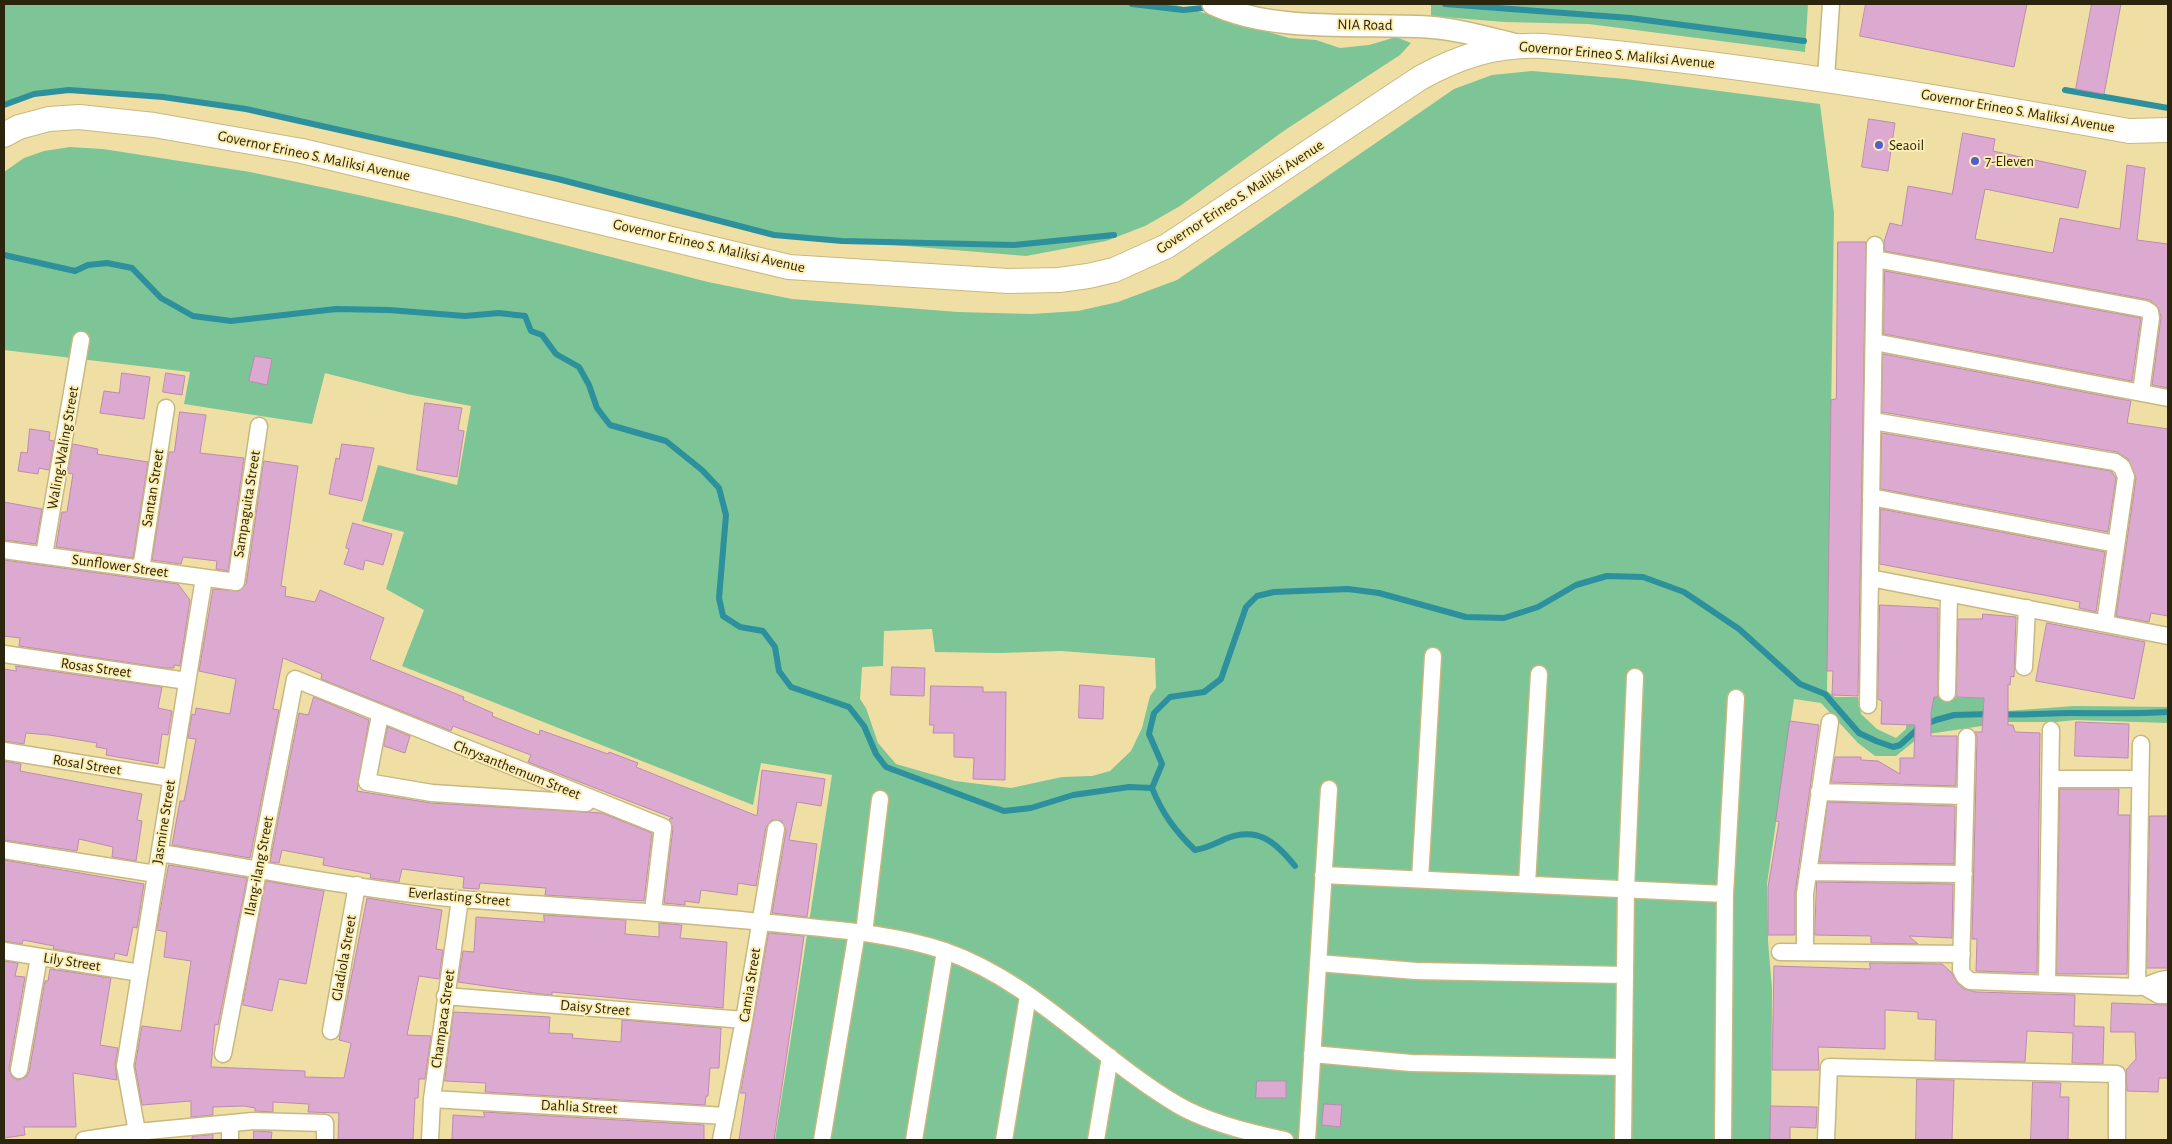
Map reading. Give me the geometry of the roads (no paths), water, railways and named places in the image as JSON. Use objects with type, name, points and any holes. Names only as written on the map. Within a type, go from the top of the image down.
[{"type":"main road","name":"Governor Erineo S. Maliksi Avenue","points":[[4,135],[20,127],[49,119],[79,117],[154,125],[302,151],[789,267],[1008,281],[1059,280],[1114,270],[1167,246],[1420,78],[1449,62],[1472,53],[1517,45],[1614,52],[1826,78],[2129,130],[2168,130]]},
{"type":"street","name":"NIA Road","points":[[1213,4],[1245,15],[1276,20],[1338,25],[1428,27],[1452,30],[1517,45]]},
{"type":"street","points":[[1826,78],[1831,4]]},
{"type":"street","points":[[1868,705],[1875,252],[2145,309],[2150,312],[2151,318],[2141,392]]},
{"type":"street","name":"Waling-Waling Street","points":[[44,555],[81,340]]},
{"type":"street","points":[[1874,342],[2168,398]]},
{"type":"street","name":"Santan Street","points":[[141,569],[166,408]]},
{"type":"street","points":[[1873,421],[2115,462],[2122,467],[2126,477],[2104,623]]},
{"type":"street","name":"Sampaguita Street","points":[[236,582],[259,426]]},
{"type":"street","points":[[1872,497],[2116,544]]},
{"type":"street","name":"Sunflower Street","points":[[4,550],[236,582]]},
{"type":"street","name":"Jasmine Street","points":[[140,1135],[125,1066],[204,578]]},
{"type":"street","points":[[1870,578],[2168,636]]},
{"type":"street","points":[[1948,693],[1950,594]]},
{"type":"street","points":[[2024,667],[2026,608]]},
{"type":"street","name":"Rosas Street","points":[[4,654],[187,681]]},
{"type":"street","points":[[1420,879],[1433,656]]},
{"type":"street","points":[[1527,884],[1539,674]]},
{"type":"street","points":[[1623,1140],[1626,889],[1635,677]]},
{"type":"street","name":"Chrysanthemum Street","points":[[295,679],[601,804],[663,827],[653,912]]},
{"type":"street","name":"Ilang-ilang Street","points":[[223,1054],[295,679]]},
{"type":"street","points":[[1723,1140],[1726,894],[1736,698]]},
{"type":"street","points":[[380,715],[367,782],[432,793],[601,804]]},
{"type":"street","points":[[1805,952],[1805,894],[1830,722]]},
{"type":"street","points":[[2047,983],[2051,730]]},
{"type":"street","points":[[1967,737],[1962,954],[1960,970],[1964,976],[1970,980],[2141,987],[2159,995],[2168,996]]},
{"type":"street","points":[[2141,744],[2141,987]]},
{"type":"street","name":"Rosal Street","points":[[4,751],[171,778]]},
{"type":"street","points":[[2050,779],[2140,779]]},
{"type":"street","points":[[1307,1140],[1329,790]]},
{"type":"street","points":[[1819,792],[1965,796]]},
{"type":"street","points":[[822,1140],[861,932],[880,799]]},
{"type":"street","name":"Camia Street","points":[[721,1140],[744,1020],[776,829]]},
{"type":"street","points":[[4,850],[156,874]]},
{"type":"street","name":"Everlasting Street","points":[[160,853],[357,885],[460,899],[653,912],[861,932],[945,951],[1003,978],[1142,1082],[1181,1107],[1260,1135],[1285,1140]]},
{"type":"street","points":[[1808,872],[1964,874]]},
{"type":"street","points":[[1323,875],[1726,894]]},
{"type":"street","name":"Gladiola Street","points":[[331,1032],[357,885]]},
{"type":"street","name":"Champaca Street","points":[[430,1140],[432,1099],[460,899]]},
{"type":"street","name":"Lily Street","points":[[4,951],[140,973]]},
{"type":"street","points":[[914,1140],[945,951]]},
{"type":"street","points":[[1780,952],[1962,954]]},
{"type":"street","points":[[19,1070],[38,957]]},
{"type":"street","points":[[1318,963],[1416,971],[1625,975]]},
{"type":"street","points":[[2141,987],[2160,979],[2168,979]]},
{"type":"street","name":"Daisy Street","points":[[445,996],[744,1020]]},
{"type":"street","points":[[1004,1140],[1028,996]]},
{"type":"street","points":[[1312,1054],[1411,1063],[1624,1068]]},
{"type":"street","points":[[1096,1140],[1110,1057]]},
{"type":"street","points":[[1826,1140],[1829,1067],[2117,1074],[2117,1140]]},
{"type":"street","name":"Dahlia Street","points":[[432,1099],[726,1116]]},
{"type":"street","points":[[84,1140],[253,1121],[325,1123],[324,1140]]},
{"type":"street","points":[[230,1123],[230,1140]]},
{"type":"waterway","points":[[1132,4],[1183,10],[1203,8]]},
{"type":"waterway","points":[[1445,4],[1630,18],[1804,41]]},
{"type":"waterway","points":[[4,105],[34,94],[69,90],[163,97],[246,109],[558,179],[774,235],[842,241],[1014,245],[1114,235]]},
{"type":"waterway","points":[[2065,90],[2168,108]]},
{"type":"waterway","points":[[4,255],[75,271],[88,265],[107,263],[132,268],[161,298],[193,316],[231,321],[336,309],[389,310],[465,316],[499,313],[525,316],[531,331],[542,335],[556,354],[579,367],[589,385],[597,408],[610,425],[666,441],[702,470],[719,488],[726,515],[719,598],[723,616],[740,627],[763,631],[775,647],[779,671],[791,687],[849,707],[864,726],[876,754],[886,767],[1004,811],[1031,808],[1073,795],[1129,787],[1152,788],[1162,764],[1149,734],[1154,713],[1170,697],[1204,692],[1221,679],[1246,607],[1257,596],[1274,592],[1348,589],[1379,593],[1466,617],[1504,618],[1538,607],[1576,585],[1607,576],[1643,577],[1684,592],[1739,629],[1800,684],[1825,694],[1859,733],[1876,741],[1893,747],[1900,745],[1921,726],[1936,720],[1954,715],[1990,714]]},
{"type":"waterway","points":[[2000,714],[2168,712]]},
{"type":"waterway","points":[[1152,788],[1160,806],[1170,821],[1195,850],[1236,835],[1256,835],[1280,849],[1295,866]]},
{"type":"place","name":"Seaoil","points":[[1879,145]]},
{"type":"place","name":"7-Eleven","points":[[1975,161]]}]
